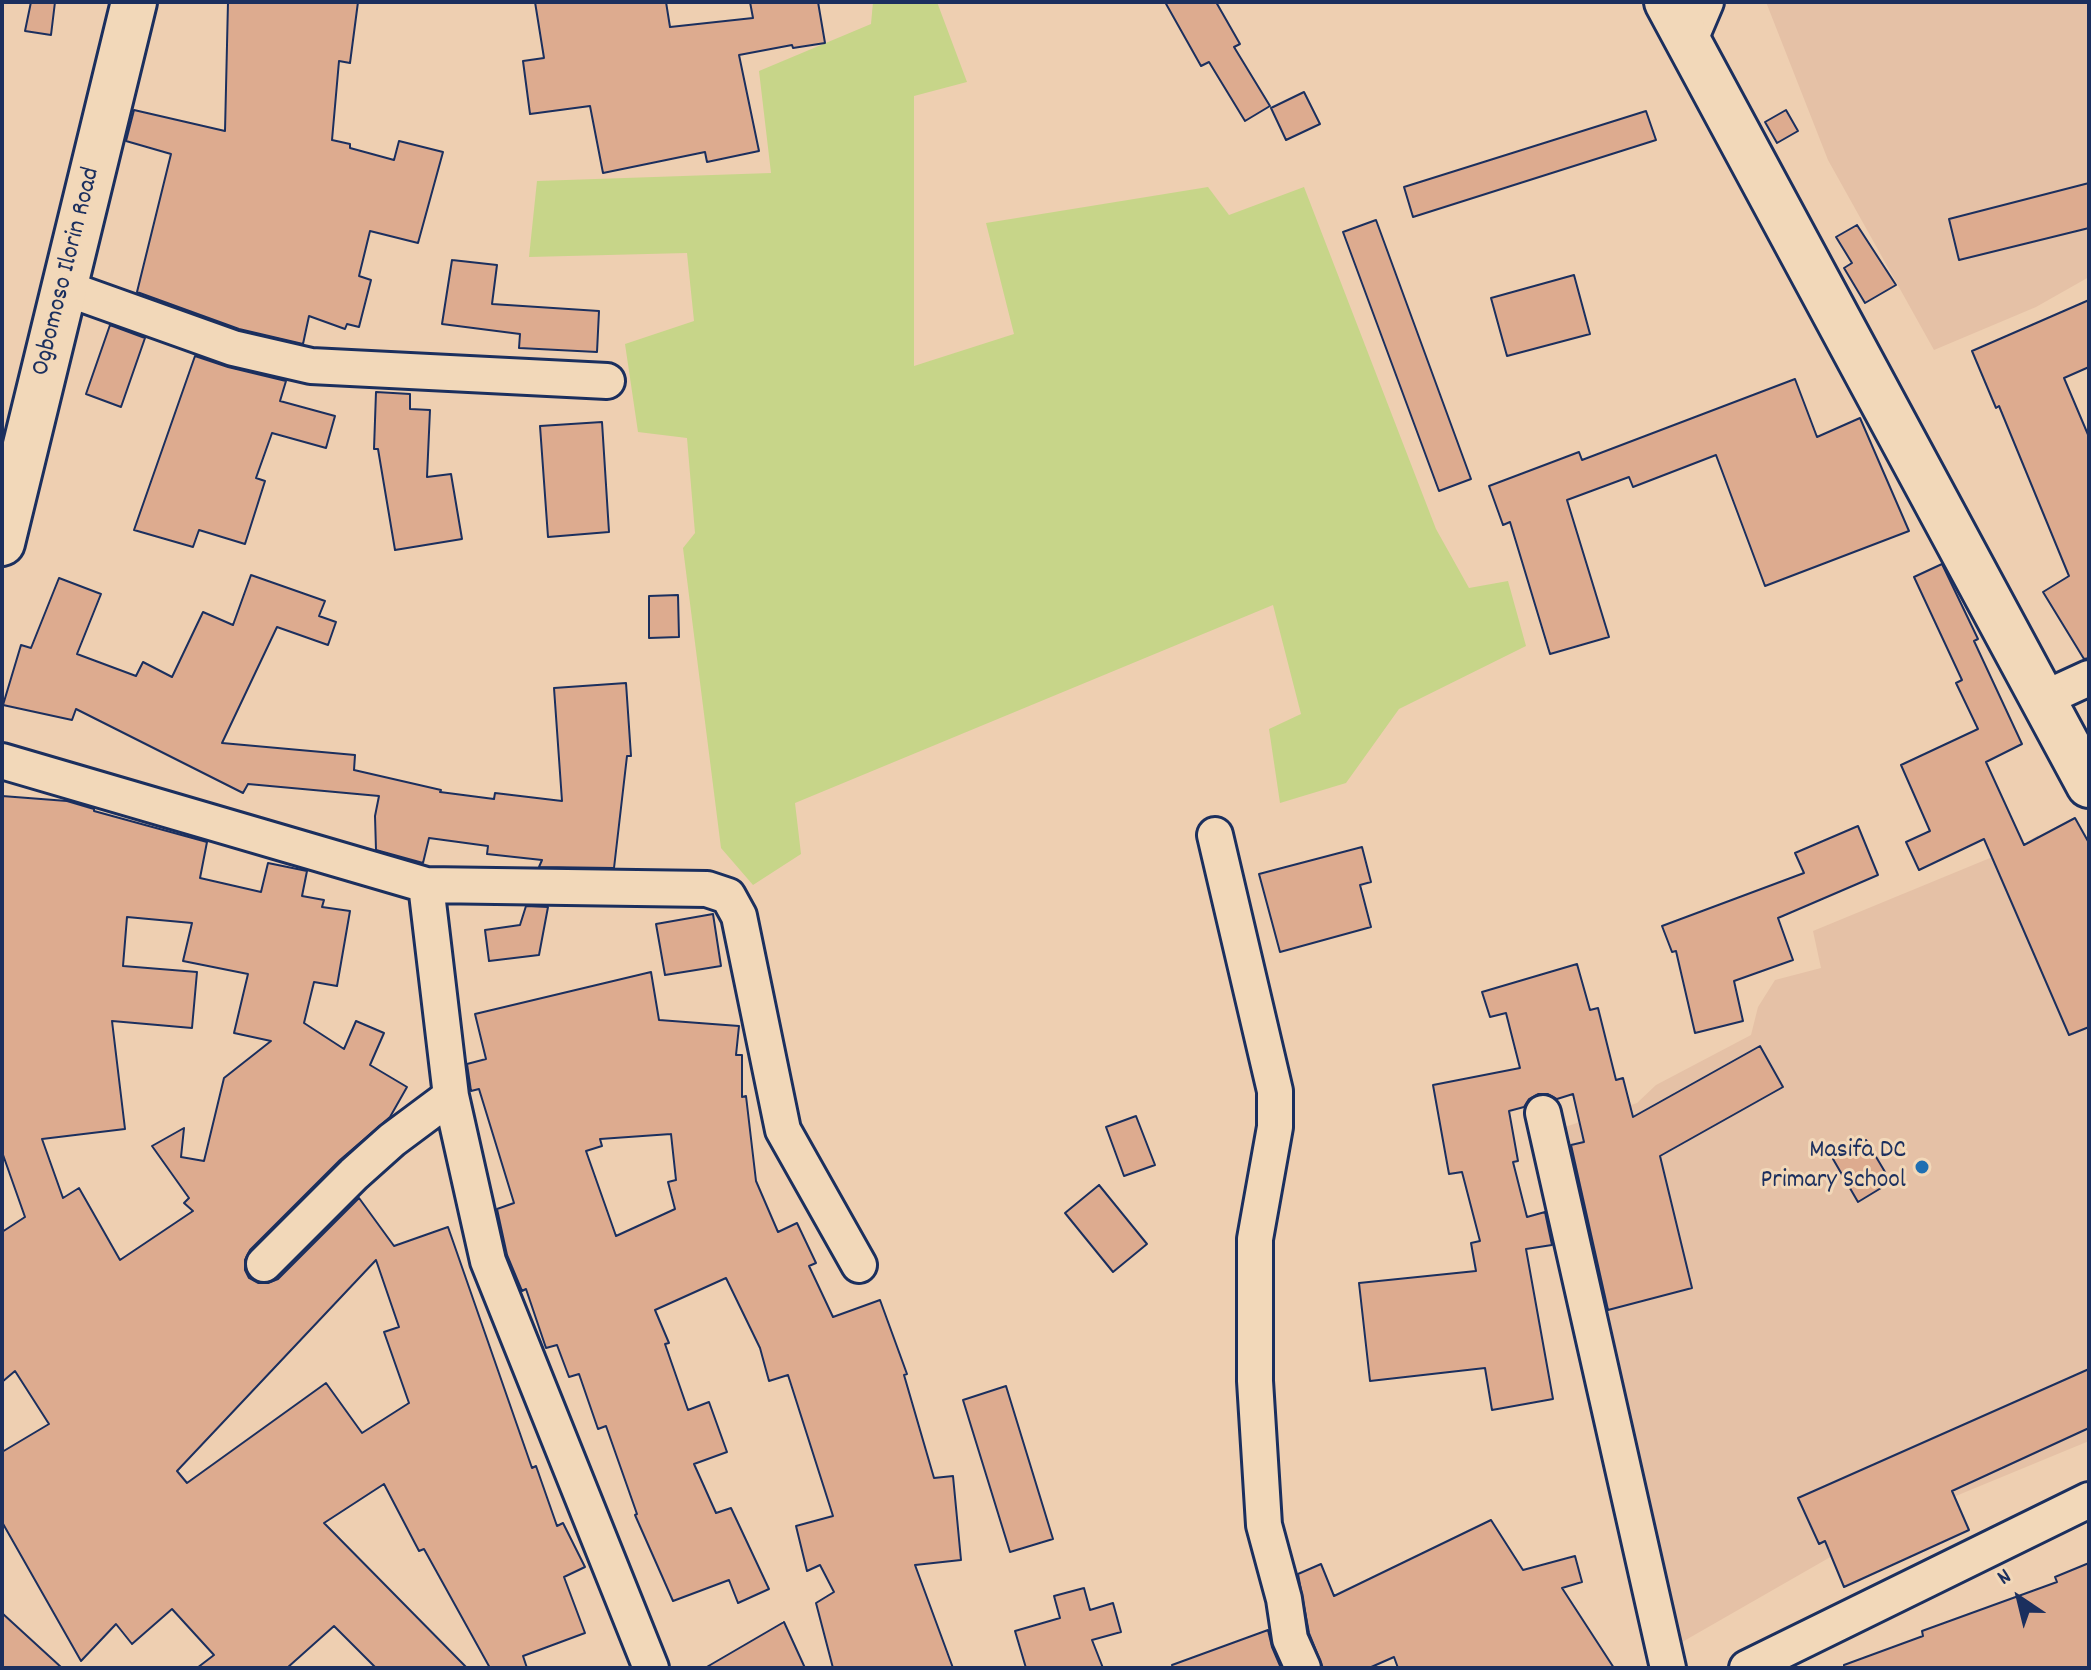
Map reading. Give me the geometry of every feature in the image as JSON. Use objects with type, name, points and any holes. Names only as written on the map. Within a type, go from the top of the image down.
[{"type":"main road","name":"Ogbomoso Ilorin Road","points":[[2,543],[134,2]]},
{"type":"main road","points":[[1667,2],[2089,785]]},
{"type":"street","points":[[1689,42],[1706,2]]},
{"type":"street","points":[[65,288],[233,348],[311,366],[607,381]]},
{"type":"street","points":[[2041,700],[2089,678]]},
{"type":"street","points":[[2,761],[426,885],[707,889],[728,896],[739,916],[783,1130],[859,1265]]},
{"type":"street","points":[[1215,835],[1275,1091],[1275,1127],[1255,1239],[1255,1381],[1264,1525],[1284,1599],[1290,1639],[1303,1668]]},
{"type":"street","points":[[426,885],[451,1096],[488,1261],[651,1668]]},
{"type":"street","points":[[264,1264],[354,1174],[392,1140],[451,1096]]},
{"type":"street","points":[[1543,1113],[1668,1668]]},
{"type":"street","points":[[1747,1668],[2089,1500]]},
{"type":"shaded area","points":[[1766,2],[2089,2],[2089,277],[2036,307],[1934,350],[1828,160]]},
{"type":"shaded area","points":[[2038,835],[2089,924],[2089,1441],[1888,1524],[1649,1661],[1535,1137],[1637,1103],[1656,1085],[1751,1035],[1758,1007],[1775,980],[1821,968],[1813,931],[2024,844]]},
{"type":"green space","points":[[873,2],[937,2],[967,82],[914,96],[914,366],[1014,334],[986,223],[1208,187],[1229,215],[1304,187],[1436,529],[1469,588],[1508,581],[1526,646],[1399,709],[1346,783],[1280,803],[1269,729],[1301,714],[1273,605],[795,803],[801,854],[753,885],[721,848],[683,548],[695,533],[687,438],[638,432],[625,344],[694,321],[687,253],[529,257],[537,181],[771,173],[759,71],[871,24]]},
{"type":"building","points":[[31,2],[55,2],[51,35],[25,31]]},
{"type":"building","points":[[228,2],[358,2],[350,63],[339,61],[332,140],[394,160],[399,141],[443,152],[418,243],[370,231],[359,276],[371,280],[359,327],[347,324],[345,329],[309,316],[303,344],[239,329],[137,292],[171,154],[126,141],[134,110],[225,131]]},
{"type":"building","points":[[535,2],[666,2],[670,27],[753,18],[750,2],[818,2],[825,43],[793,48],[792,45],[739,55],[759,151],[707,162],[705,152],[603,173],[590,106],[530,114],[523,61],[544,58]]},
{"type":"building","points":[[1165,2],[1216,2],[1240,44],[1234,47],[1270,106],[1245,121],[1209,62],[1201,66]]},
{"type":"building","points":[[1304,92],[1320,124],[1286,140],[1271,108]]},
{"type":"building","points":[[1786,110],[1798,131],[1777,143],[1765,122]]},
{"type":"building","points":[[1646,111],[1656,140],[1413,217],[1404,187]]},
{"type":"building","points":[[2089,183],[2089,228],[1959,260],[1949,219]]},
{"type":"building","points":[[1376,220],[1471,479],[1439,491],[1343,232]]},
{"type":"building","points":[[1857,225],[1896,285],[1865,303],[1844,268],[1852,263],[1836,237]]},
{"type":"building","points":[[452,260],[497,265],[492,304],[599,311],[597,352],[519,348],[520,334],[442,324]]},
{"type":"building","points":[[1574,275],[1590,334],[1507,356],[1491,298]]},
{"type":"building","points":[[2089,300],[2089,367],[2064,378],[2089,437],[2089,658],[2084,659],[2043,592],[2069,576],[1999,406],[1996,408],[1972,351]]},
{"type":"building","points":[[110,325],[145,338],[121,407],[86,394]]},
{"type":"building","points":[[195,356],[286,381],[280,401],[335,416],[326,448],[272,433],[256,478],[265,481],[245,544],[199,530],[193,547],[134,530]]},
{"type":"building","points":[[1795,379],[1817,437],[1860,418],[1909,531],[1765,586],[1716,455],[1633,487],[1629,477],[1567,500],[1609,637],[1550,654],[1510,522],[1503,525],[1489,486],[1579,452],[1582,460]]},
{"type":"building","points":[[376,392],[410,394],[410,409],[430,410],[427,477],[451,474],[462,539],[395,550],[378,449],[374,449]]},
{"type":"building","points":[[602,422],[609,532],[548,537],[540,426]]},
{"type":"building","points":[[1942,564],[1978,639],[1974,641],[2022,744],[1986,762],[2024,845],[2075,818],[2089,843],[2089,1027],[2069,1035],[1984,839],[1919,870],[1906,842],[1930,831],[1901,765],[1978,729],[1956,683],[1962,680],[1914,577]]},
{"type":"building","points":[[251,575],[325,601],[319,616],[336,622],[328,645],[277,627],[222,743],[355,755],[354,770],[440,792],[494,799],[495,793],[562,801],[554,688],[626,683],[631,756],[627,756],[614,868],[539,867],[542,860],[487,854],[488,846],[429,838],[423,863],[376,850],[375,816],[379,796],[248,784],[243,793],[76,709],[72,720],[3,705],[21,645],[31,648],[59,578],[101,594],[77,654],[136,676],[143,662],[172,677],[203,612],[233,625]]},
{"type":"building","points":[[678,595],[679,637],[649,638],[649,596]]},
{"type":"building","points":[[2,796],[67,801],[207,842],[200,878],[261,892],[268,863],[307,871],[302,896],[324,900],[322,907],[350,911],[337,986],[314,982],[304,1023],[344,1049],[356,1021],[384,1033],[370,1065],[407,1087],[390,1117],[340,1160],[250,1250],[245,1260],[245,1270],[249,1278],[258,1283],[278,1279],[359,1198],[394,1246],[448,1227],[532,1468],[536,1466],[557,1526],[563,1523],[585,1567],[564,1577],[585,1633],[523,1656],[527,1668],[490,1668],[424,1549],[419,1551],[384,1484],[324,1523],[467,1668],[376,1668],[334,1626],[287,1668],[197,1668],[214,1655],[172,1609],[132,1644],[116,1624],[81,1661],[2,1522],[2,1452],[49,1424],[15,1371],[2,1382],[2,1232],[25,1217],[2,1152]],"holes":[[[127,917],[192,923],[183,961],[248,974],[234,1033],[271,1041],[224,1078],[204,1161],[181,1157],[184,1128],[152,1146],[189,1198],[184,1203],[193,1211],[120,1260],[79,1188],[63,1198],[42,1139],[125,1129],[112,1021],[192,1028],[197,972],[123,966]],[[376,1260],[399,1327],[384,1332],[409,1403],[362,1433],[326,1383],[187,1483],[177,1471]]]},
{"type":"building","points":[[1858,826],[1878,875],[1778,918],[1793,960],[1734,981],[1743,1021],[1695,1033],[1676,951],[1672,952],[1662,926],[1804,873],[1795,853]]},
{"type":"building","points":[[1362,847],[1371,882],[1360,885],[1371,927],[1280,952],[1259,874]]},
{"type":"building","points":[[526,906],[548,907],[539,955],[489,961],[485,930],[520,925]]},
{"type":"building","points":[[713,914],[721,966],[665,975],[656,924]]},
{"type":"building","points":[[1577,964],[1590,1010],[1598,1008],[1616,1080],[1623,1078],[1633,1117],[1760,1046],[1783,1087],[1660,1156],[1692,1288],[1608,1310],[1571,1145],[1584,1142],[1573,1094],[1557,1099],[1548,1094],[1538,1094],[1529,1099],[1524,1107],[1509,1111],[1518,1161],[1513,1162],[1527,1217],[1545,1212],[1552,1245],[1526,1249],[1553,1399],[1492,1410],[1485,1368],[1370,1381],[1359,1283],[1476,1271],[1471,1243],[1480,1241],[1462,1172],[1449,1174],[1433,1085],[1520,1068],[1506,1013],[1490,1017],[1482,992]]},
{"type":"building","points":[[651,972],[659,1020],[739,1026],[736,1055],[742,1055],[742,1097],[746,1096],[756,1181],[778,1232],[797,1223],[816,1263],[809,1266],[833,1317],[880,1300],[907,1374],[904,1375],[934,1478],[953,1476],[961,1560],[915,1565],[953,1668],[833,1668],[816,1603],[834,1592],[820,1565],[807,1571],[796,1526],[833,1516],[788,1375],[769,1381],[760,1348],[726,1278],[655,1310],[669,1343],[665,1344],[688,1410],[709,1402],[727,1452],[694,1464],[716,1513],[731,1508],[769,1589],[738,1603],[729,1580],[673,1601],[635,1515],[606,1426],[598,1429],[579,1374],[569,1377],[557,1345],[546,1348],[526,1289],[522,1291],[507,1255],[497,1209],[514,1203],[479,1089],[471,1091],[467,1064],[486,1059],[475,1014]],"holes":[[[671,1134],[676,1180],[668,1182],[675,1209],[616,1236],[586,1151],[602,1146],[600,1139]]]},
{"type":"building","points":[[1136,1116],[1155,1165],[1124,1176],[1106,1127]]},
{"type":"building","points":[[1866,1140],[1891,1182],[1858,1202],[1833,1159]]},
{"type":"building","points":[[1099,1185],[1147,1244],[1113,1272],[1065,1213]]},
{"type":"building","points":[[2089,1369],[2089,1428],[1952,1491],[1969,1530],[1844,1587],[1825,1541],[1819,1544],[1798,1498]]},
{"type":"building","points":[[1006,1386],[1053,1539],[1010,1552],[963,1400]]},
{"type":"building","points":[[1491,1520],[1523,1570],[1575,1556],[1582,1582],[1562,1588],[1614,1668],[1398,1668],[1394,1657],[1369,1668],[1323,1668],[1309,1633],[1298,1574],[1321,1564],[1334,1596]]},
{"type":"building","points":[[2089,1563],[2089,1668],[1844,1668],[1844,1665],[1923,1636],[1922,1631],[2057,1582],[2055,1577]]},
{"type":"building","points":[[1084,1588],[1090,1610],[1113,1603],[1121,1632],[1092,1640],[1103,1668],[1026,1668],[1015,1631],[1060,1618],[1054,1596]]},
{"type":"building","points":[[2,1613],[62,1668],[2,1668]]},
{"type":"building","points":[[784,1622],[805,1668],[705,1668]]},
{"type":"building","points":[[1268,1630],[1281,1668],[1173,1668],[1172,1665]]},
{"type":"place","name":"Masifa DC Primary School","points":[[1922,1167]]}]
